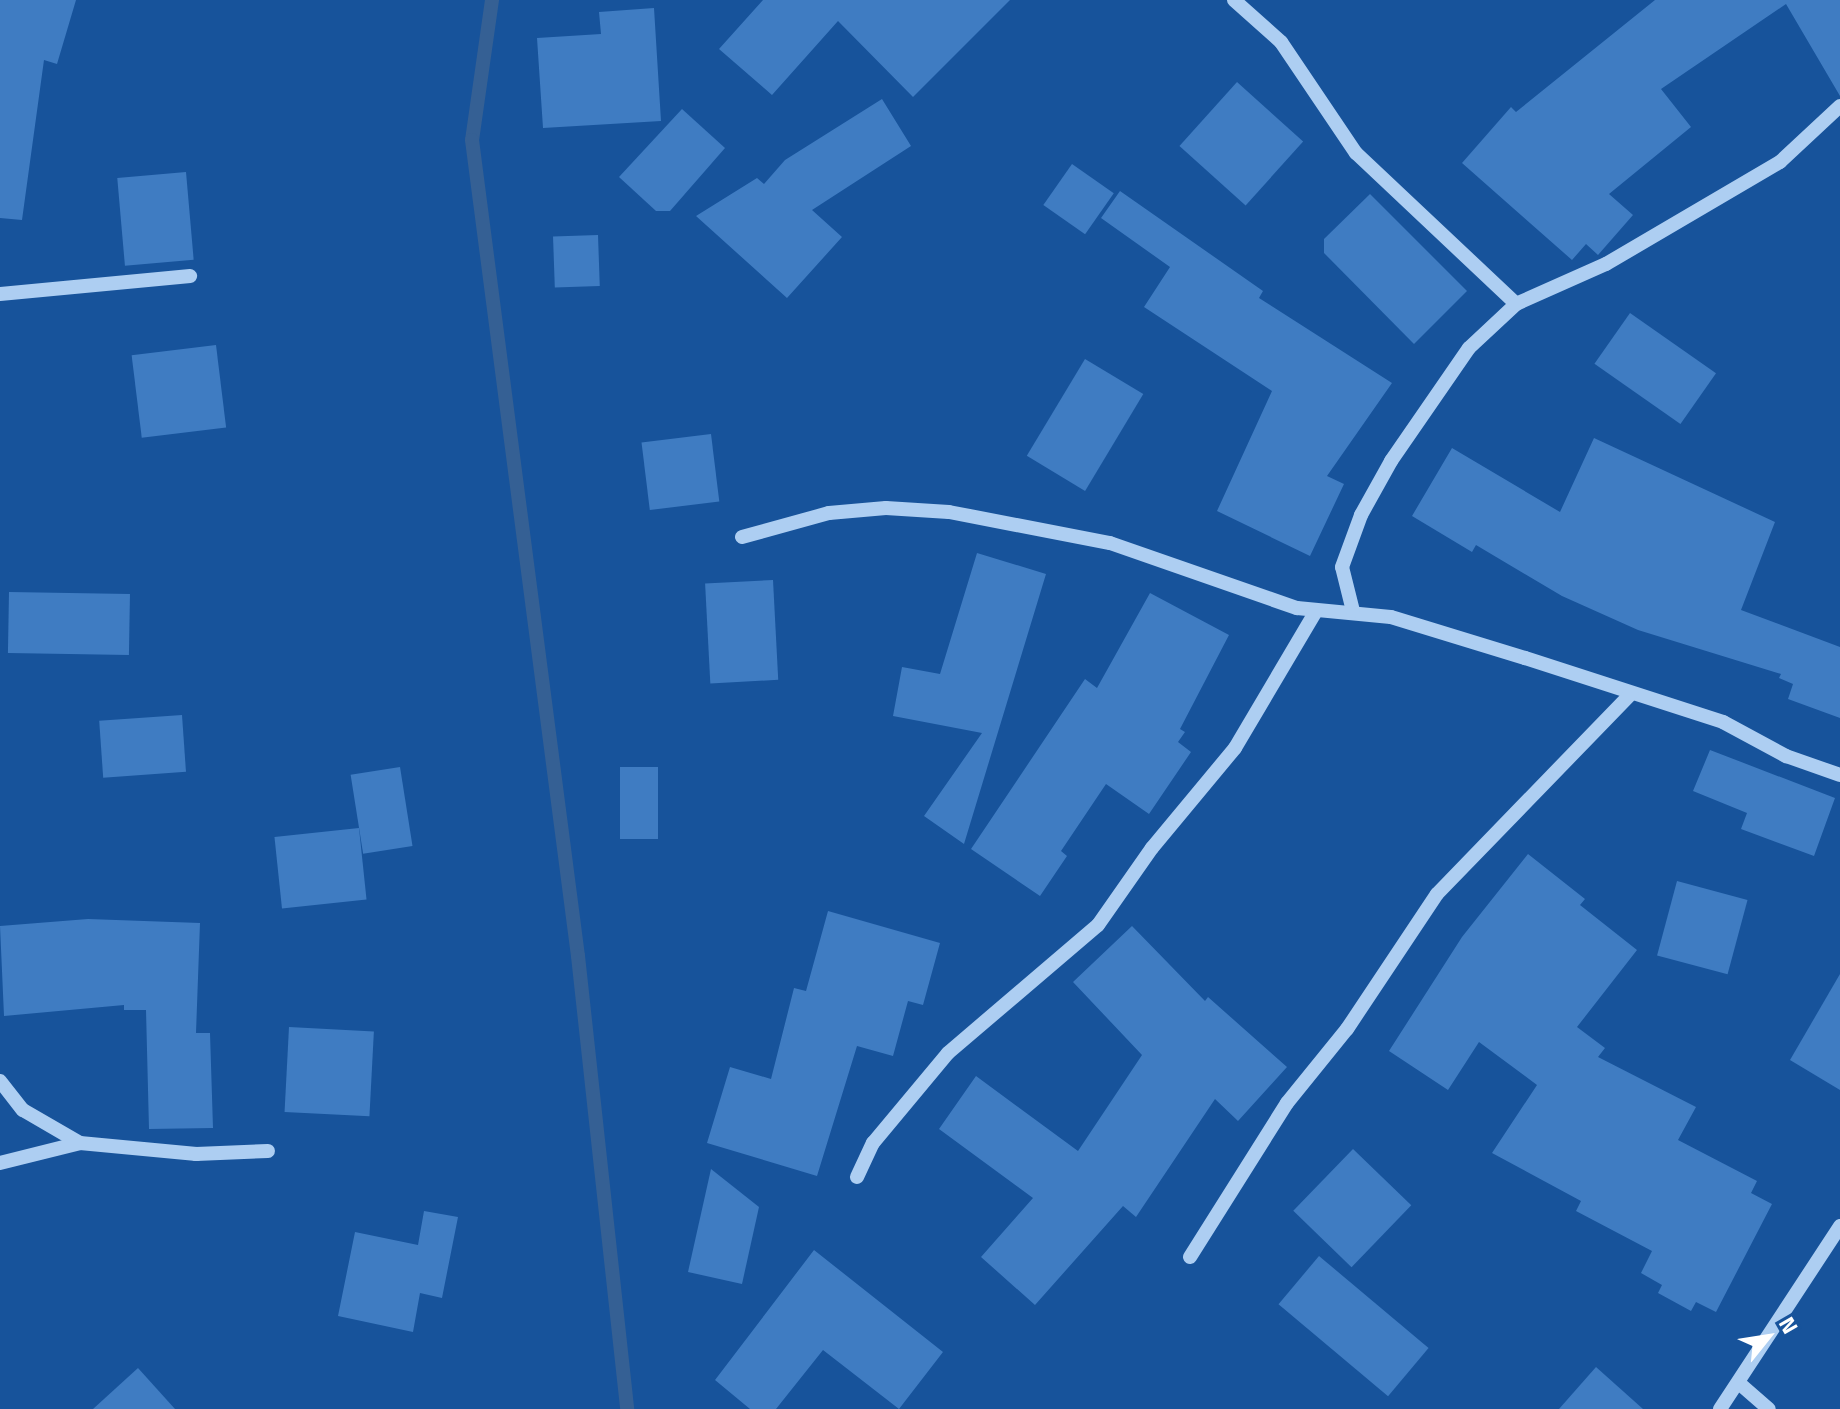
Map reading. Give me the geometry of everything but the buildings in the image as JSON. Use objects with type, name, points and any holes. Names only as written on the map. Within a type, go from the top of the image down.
[{"type":"street","points":[[1234,0],[1281,42],[1356,153],[1516,304]]},
{"type":"street","points":[[1353,611],[1342,567],[1361,515],[1391,461],[1469,348],[1516,304],[1606,264],[1780,162],[1840,106]]},
{"type":"street","points":[[0,294],[190,276]]},
{"type":"street","points":[[742,537],[829,513],[886,508],[949,512],[1110,543],[1316,611],[1353,611],[1391,617],[1723,722],[1786,756],[1840,775]]},
{"type":"street","points":[[857,1177],[873,1143],[948,1053],[1098,925],[1152,848],[1235,748],[1316,611]]},
{"type":"street","points":[[1190,1257],[1287,1103],[1347,1029],[1437,894],[1631,694]]},
{"type":"street","points":[[0,1081],[23,1110],[80,1143]]},
{"type":"street","points":[[0,1163],[80,1143],[196,1154],[268,1151]]},
{"type":"street","points":[[1720,1409],[1740,1384],[1840,1226]]},
{"type":"street","points":[[1740,1384],[1769,1409]]},
{"type":"waterway","points":[[492,0],[472,140],[578,956],[627,1409]]}]
